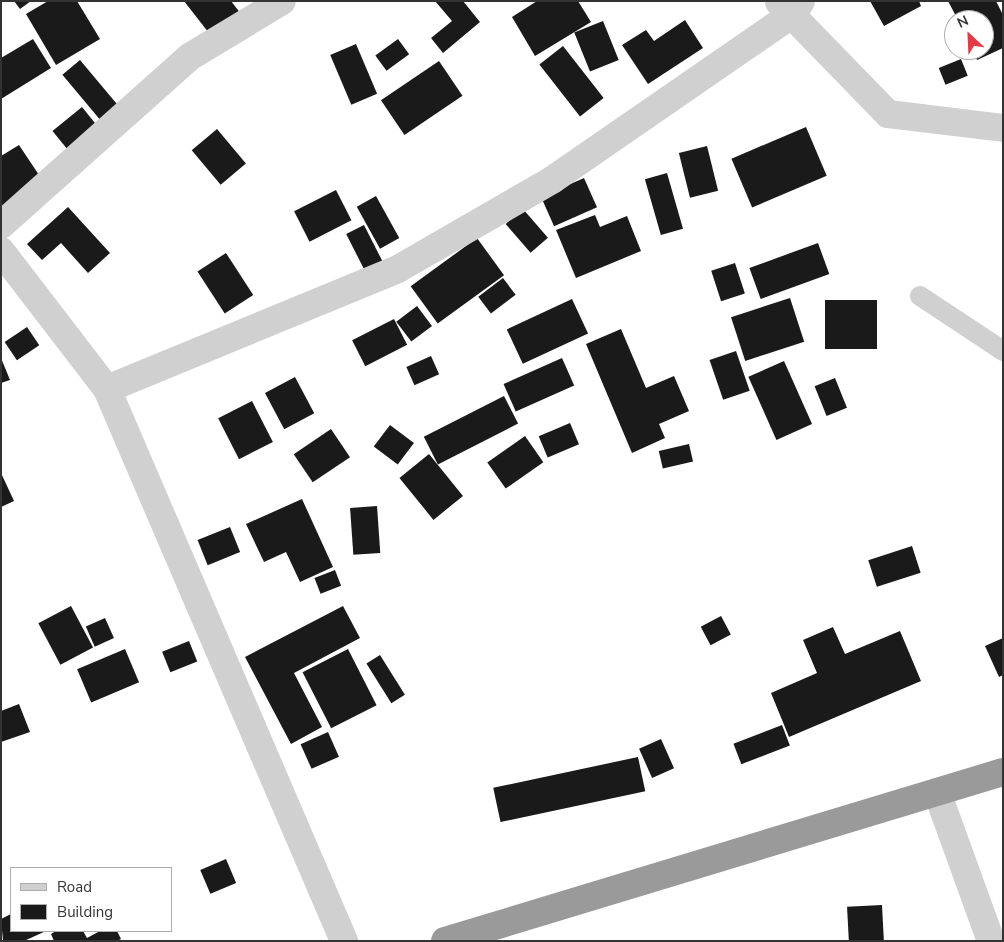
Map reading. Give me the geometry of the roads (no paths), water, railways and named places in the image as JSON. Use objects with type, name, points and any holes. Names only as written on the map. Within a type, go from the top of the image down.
[{"type":"highway","points":[[445,941],[1003,772]]},
{"type":"street","points":[[1,225],[191,56],[282,1]]},
{"type":"street","points":[[107,389],[398,269],[552,180],[791,6],[888,114],[1003,128]]},
{"type":"street","points":[[1,251],[107,389],[344,941]]},
{"type":"street","points":[[937,792],[991,941]]},
{"type":"lane","points":[[920,296],[1003,351]]}]
